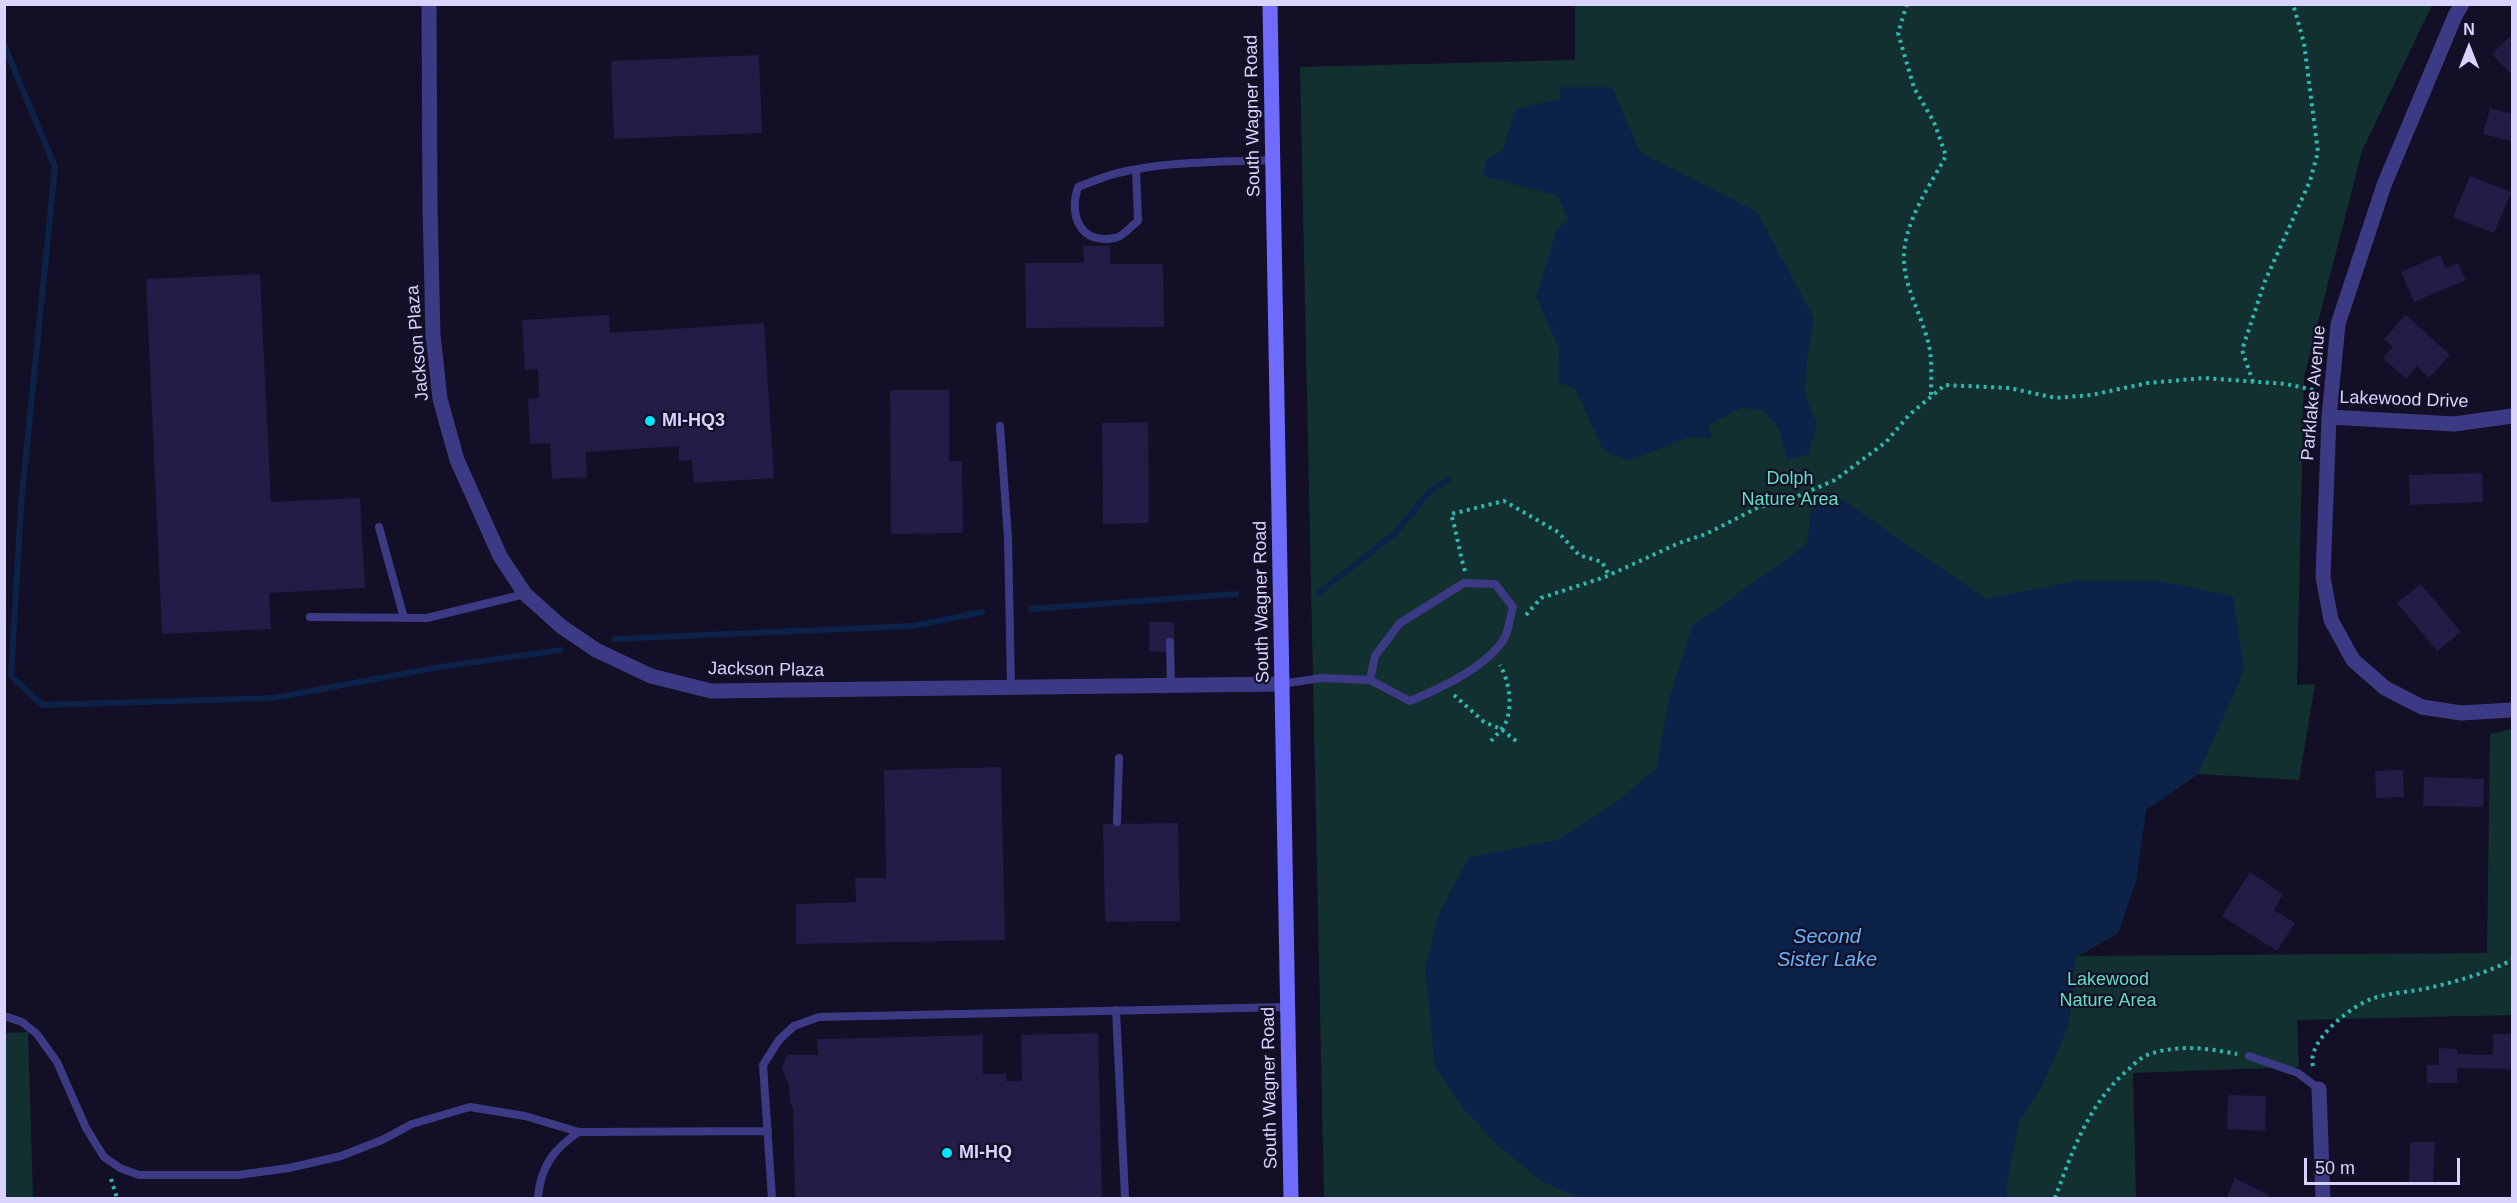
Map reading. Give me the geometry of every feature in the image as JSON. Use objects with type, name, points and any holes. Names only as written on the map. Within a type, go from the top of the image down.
[{"type":"main road","name":"South Wagner Road","points":[[1270,4],[1291,1198]]},
{"type":"street","name":"Jackson Plaza","points":[[429,4],[430,239],[433,335],[440,399],[457,460],[500,556],[525,594],[562,627],[596,650],[651,676],[711,691],[1282,684]]},
{"type":"street","name":"Parklake Avenue","points":[[2462,4],[2381,195],[2338,324],[2329,417],[2323,577],[2331,620],[2352,660],[2385,688],[2422,707],[2461,713],[2512,710]]},
{"type":"street","name":"Lakewood Drive","points":[[2329,417],[2454,424],[2512,416]]},
{"type":"street","points":[[2319,1089],[2323,1198]]},
{"type":"lane","points":[[1136,170],[1138,221],[1117,238],[1093,238],[1081,230],[1073,204],[1078,187],[1118,173],[1136,170],[1215,162],[1273,160]]},
{"type":"lane","points":[[1000,426],[1008,537],[1011,686]]},
{"type":"lane","points":[[379,527],[404,618]]},
{"type":"lane","points":[[1282,684],[1321,678],[1370,680],[1410,701],[1445,687],[1492,653],[1505,637],[1512,607],[1495,584],[1464,583],[1400,623],[1375,656],[1370,680]]},
{"type":"lane","points":[[310,617],[427,618],[525,594]]},
{"type":"lane","points":[[1170,642],[1171,686]]},
{"type":"lane","points":[[1117,822],[1119,759]]},
{"type":"lane","points":[[772,1198],[763,1065],[779,1040],[794,1026],[819,1017],[1288,1007]]},
{"type":"lane","points":[[1116,1010],[1125,1198]]},
{"type":"lane","points":[[4,1016],[22,1022],[37,1034],[57,1062],[86,1128],[104,1156],[120,1168],[139,1175],[238,1175],[289,1168],[341,1156],[382,1140],[412,1124],[470,1107],[525,1116],[579,1132],[768,1131]]},
{"type":"lane","points":[[2249,1056],[2298,1073],[2319,1089]]},
{"type":"lane","points":[[538,1198],[539,1182],[548,1161],[563,1142],[579,1132]]},
{"type":"path","points":[[1907,4],[1898,33],[1914,88],[1934,122],[1946,156],[1918,208],[1908,234],[1904,262],[1912,298],[1930,350],[1931,397]]},
{"type":"path","points":[[2253,382],[2242,350],[2265,281],[2310,181],[2318,152],[2304,43],[2293,4]]},
{"type":"path","points":[[1520,622],[1541,598],[1609,575],[1679,543],[1706,534],[1759,507],[1784,502],[1835,480],[1886,442],[1909,415],[1945,385],[2009,388],[2056,398],[2091,395],[2180,379],[2204,378],[2286,384],[2332,392]]},
{"type":"path","points":[[1470,583],[1460,557],[1459,539],[1451,514],[1504,501],[1558,532],[1579,555],[1602,562],[1609,575]]},
{"type":"path","points":[[1491,741],[1506,723],[1509,706],[1507,678],[1492,653]]},
{"type":"path","points":[[1445,687],[1484,722],[1501,729],[1516,741]]},
{"type":"path","points":[[2319,1089],[2312,1061],[2322,1037],[2345,1013],[2373,998],[2461,980],[2488,972],[2512,960]]},
{"type":"path","points":[[2055,1198],[2078,1138],[2106,1092],[2112,1083],[2145,1056],[2180,1047],[2249,1056]]},
{"type":"green space","name":"Dolph Nature Area","points":[[1575,5],[2432,5],[2362,151],[2304,377],[2297,685],[2315,684],[2299,780],[2198,774],[2146,810],[2136,881],[2118,933],[2078,956],[2487,953],[2490,734],[2512,729],[2512,1015],[2297,1020],[2299,1067],[2133,1073],[2136,1198],[1324,1198],[1300,67],[1575,60]]},
{"type":"green space","points":[[28,1032],[33,1198],[5,1198],[5,1033]]},
{"type":"water","points":[[1560,87],[1612,87],[1640,152],[1757,212],[1814,318],[1807,360],[1805,395],[1817,424],[1808,455],[1787,459],[1779,428],[1762,410],[1741,408],[1708,425],[1712,438],[1687,438],[1628,461],[1603,450],[1575,388],[1558,383],[1559,349],[1536,296],[1557,229],[1568,220],[1558,196],[1483,176],[1487,158],[1503,150],[1515,109],[1560,99]]},
{"type":"water","name":"Second Sister Lake","points":[[1837,496],[1986,599],[2074,581],[2159,581],[2233,596],[2244,671],[2198,774],[2146,810],[2136,881],[2118,933],[2076,956],[2069,1025],[2042,1086],[2019,1123],[2007,1182],[2007,1198],[1579,1198],[1541,1181],[1494,1142],[1463,1108],[1435,1067],[1425,967],[1438,916],[1469,857],[1558,840],[1619,800],[1657,767],[1669,699],[1692,626],[1807,544],[1811,510]]},
{"type":"building","points":[[2509,37],[2512,40],[2512,75],[2492,54]]},
{"type":"building","points":[[759,55],[762,133],[614,139],[611,61]]},
{"type":"building","points":[[2490,108],[2512,114],[2512,141],[2483,134]]},
{"type":"building","points":[[2470,176],[2511,192],[2494,233],[2453,217]]},
{"type":"building","points":[[1083,246],[1110,246],[1110,264],[1163,264],[1164,327],[1026,328],[1025,263],[1084,263]]},
{"type":"building","points":[[2440,255],[2446,268],[2458,263],[2466,280],[2414,302],[2401,272]]},
{"type":"building","points":[[260,274],[271,502],[360,498],[365,588],[269,593],[271,629],[162,634],[146,279]]},
{"type":"building","name":"MI-HQ3","points":[[609,315],[610,333],[764,323],[774,478],[694,483],[692,460],[679,461],[679,446],[586,452],[587,477],[552,479],[550,443],[530,444],[528,399],[539,398],[538,369],[525,370],[522,320]]},
{"type":"building","points":[[2406,315],[2450,355],[2429,378],[2417,366],[2406,379],[2383,358],[2393,347],[2384,339]]},
{"type":"building","points":[[890,390],[949,390],[949,461],[962,461],[963,533],[891,534]]},
{"type":"building","points":[[1148,422],[1149,523],[1103,524],[1102,423]]},
{"type":"building","points":[[2482,473],[2483,502],[2410,505],[2409,475]]},
{"type":"building","points":[[2421,584],[2461,632],[2437,651],[2397,603]]},
{"type":"building","points":[[1149,622],[1174,622],[1174,640],[1167,640],[1167,652],[1149,651]]},
{"type":"building","points":[[1001,767],[1005,940],[796,944],[796,904],[856,902],[855,878],[886,878],[884,770]]},
{"type":"building","points":[[2403,770],[2404,797],[2376,798],[2375,771]]},
{"type":"building","points":[[2424,777],[2484,779],[2483,807],[2423,806]]},
{"type":"building","points":[[1178,823],[1180,921],[1105,922],[1103,824]]},
{"type":"building","points":[[2250,872],[2283,894],[2274,910],[2295,923],[2277,951],[2222,916]]},
{"type":"building","name":"MI-HQ","points":[[1098,1033],[1102,1198],[795,1198],[793,1108],[790,1103],[789,1085],[782,1069],[787,1055],[818,1055],[817,1039],[983,1035],[983,1074],[1006,1074],[1006,1081],[1022,1081],[1021,1035]]},
{"type":"building","points":[[2493,1034],[2512,1034],[2512,1069],[2457,1068],[2457,1083],[2427,1083],[2427,1065],[2439,1065],[2439,1048],[2457,1049],[2457,1054],[2493,1055]]},
{"type":"building","points":[[2228,1095],[2266,1096],[2265,1131],[2227,1129]]},
{"type":"building","points":[[2410,1142],[2435,1142],[2433,1183],[2409,1182]]},
{"type":"building","points":[[2235,1178],[2270,1196],[2269,1198],[2227,1198]]},
{"type":"waterway","points":[[4,45],[55,167],[21,505],[11,676],[42,705],[273,698],[440,667],[561,650]]},
{"type":"waterway","points":[[1319,593],[1395,533],[1431,490],[1448,480]]},
{"type":"waterway","points":[[1031,609],[1236,594]]},
{"type":"waterway","points":[[614,639],[913,626],[982,612]]},
{"type":"place","name":"MI-HQ3","points":[[650,421]]},
{"type":"place","name":"MI-HQ","points":[[947,1153]]},
{"type":"park label","name":"Lakewood Nature Area","points":[[2108,990]]}]
